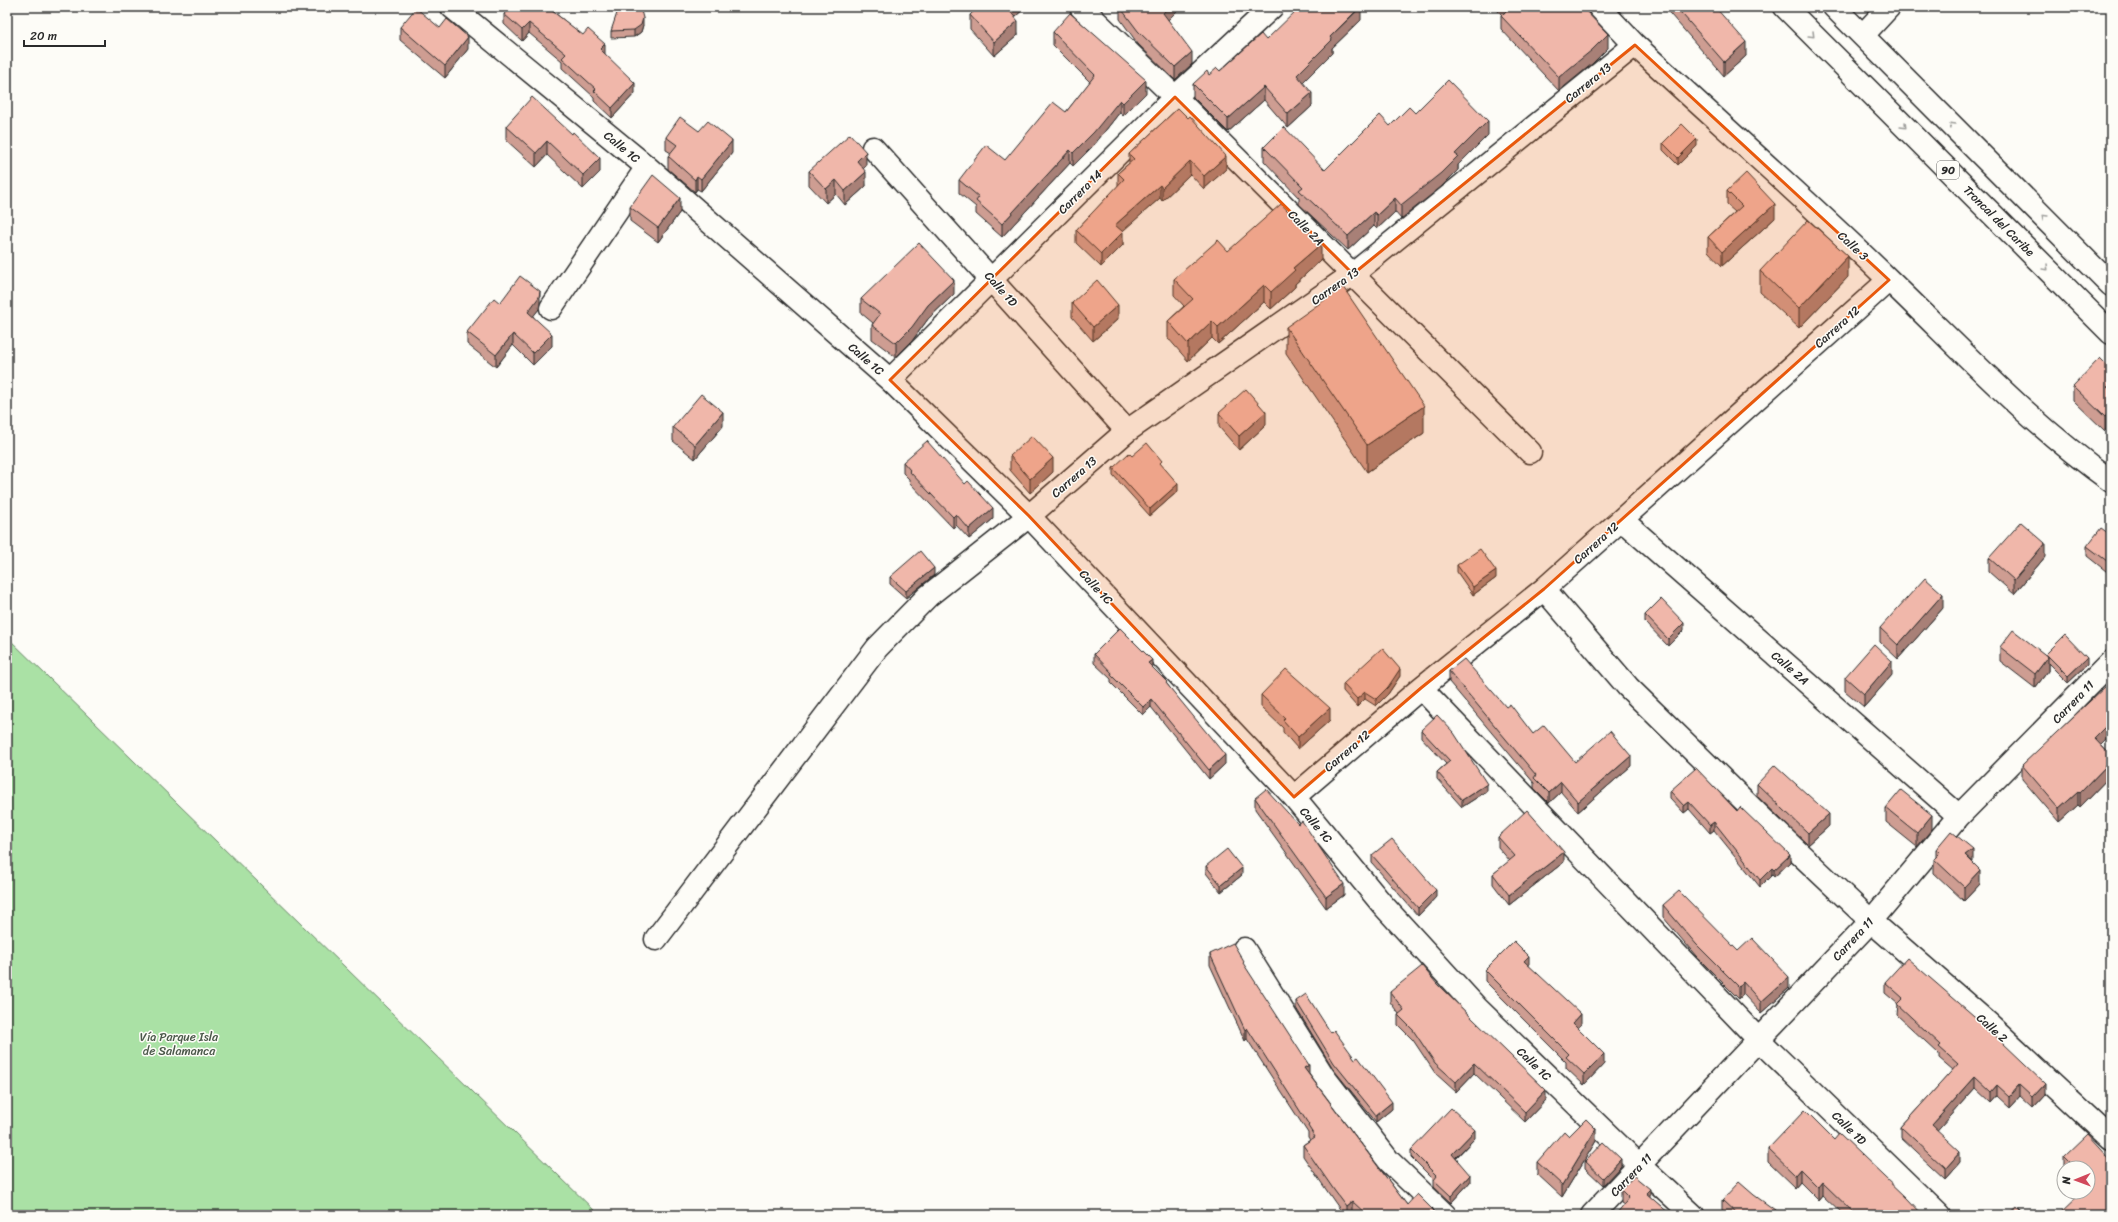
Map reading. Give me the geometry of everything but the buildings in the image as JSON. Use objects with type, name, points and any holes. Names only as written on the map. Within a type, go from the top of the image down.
[{"type":"main road","name":"Calle 1C","points":[[452,7],[647,167],[890,380],[1029,516],[1294,797],[1382,904],[1477,1008],[1640,1166],[1693,1215]]},
{"type":"main road","name":"Calle 2A","points":[[1081,7],[1175,97],[1530,452]]},
{"type":"main road","name":"Carrera 14","points":[[890,380],[1175,97],[1272,7]]},
{"type":"main road","name":"Calle 3","points":[[1599,7],[1635,45],[1889,280],[2006,396],[2079,458],[2111,481]]},
{"type":"main road","name":"Troncal del Caribe","points":[[1785,7],[2111,333]]},
{"type":"main road","points":[[1834,7],[2111,285]]},
{"type":"main road","points":[[1863,35],[1889,7]]},
{"type":"main road","name":"Carrera 13","points":[[656,939],[891,632],[928,596],[1029,516],[1127,431],[1352,274],[1635,45]]},
{"type":"main road","name":"Calle 1D","points":[[873,148],[993,279],[1127,431]]},
{"type":"main road","points":[[551,308],[647,167]]},
{"type":"main road","name":"Carrera 12","points":[[1294,797],[1420,688],[1544,589],[1889,280]]},
{"type":"main road","name":"Calle 2A","points":[[1622,520],[1959,816]]},
{"type":"main road","name":"Calle 2","points":[[1544,589],[1628,687],[1871,921],[1989,1024],[2111,1138]]},
{"type":"main road","name":"Carrera 11","points":[[1592,1215],[1871,921],[1959,816],[2111,662]]},
{"type":"main road","name":"Calle 1D","points":[[1420,688],[1759,1040],[1939,1215]]},
{"type":"main road","points":[[1244,949],[1324,1078],[1389,1161],[1445,1215]]},
{"type":"highlighted area","points":[[1635,45],[1889,280],[1544,589],[1421,688],[1294,797],[1029,516],[890,380],[1175,97],[1353,274]]},
{"type":"green space","name":"Vía Parque Isla de Salamanca","points":[[7,637],[599,1215],[7,1215]]}]
